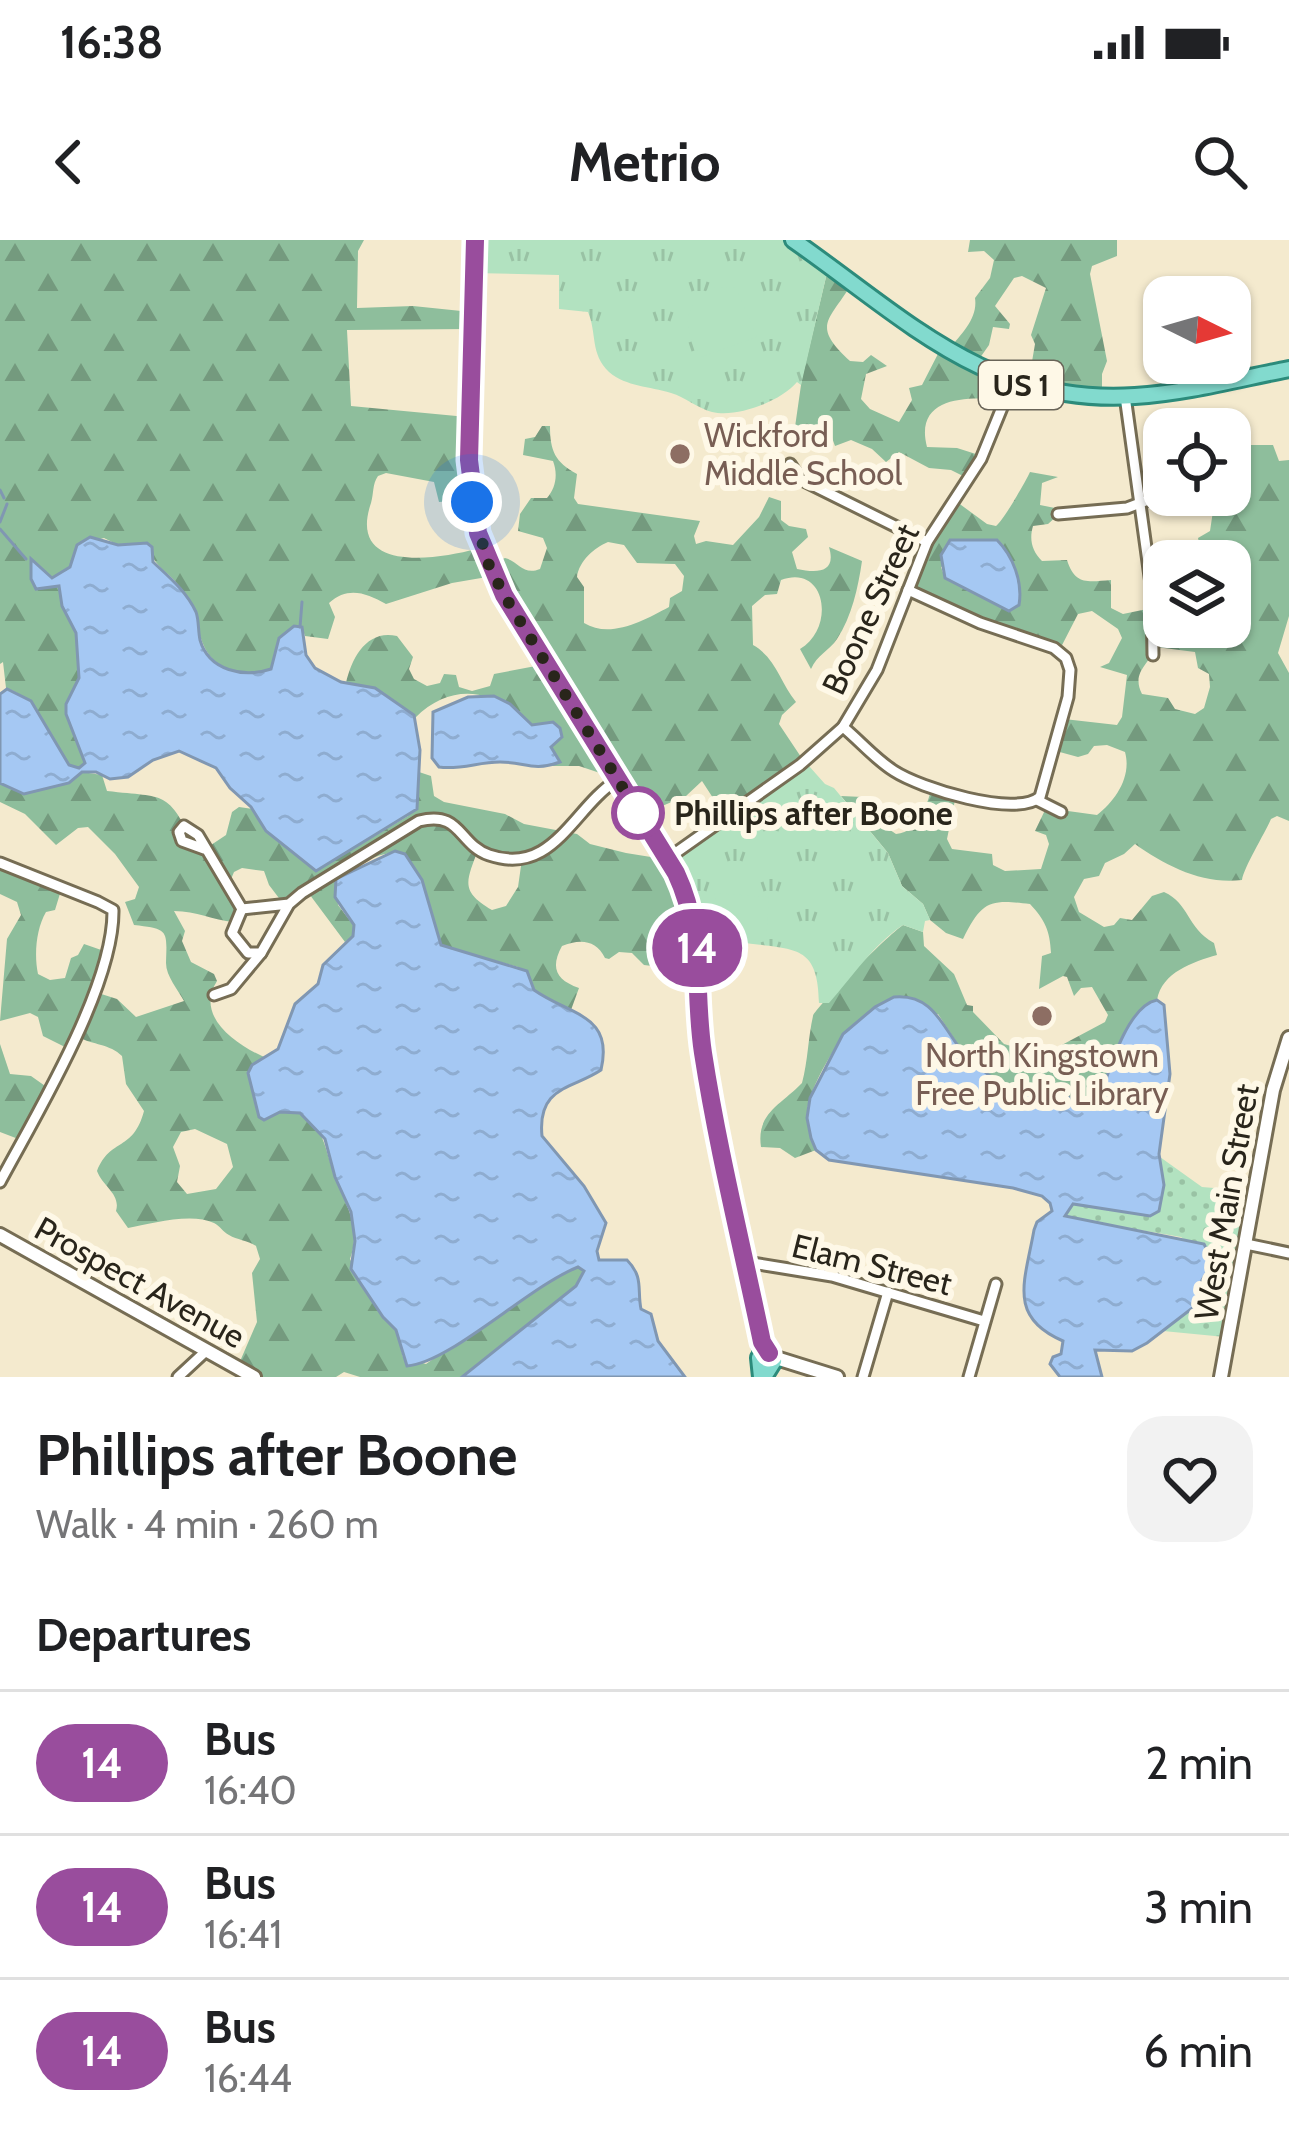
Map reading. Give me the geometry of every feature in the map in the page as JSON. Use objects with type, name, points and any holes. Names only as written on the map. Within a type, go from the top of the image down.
[{"type":"main road","points":[[475,240],[469,460],[478,533],[504,595],[690,902],[703,1051],[768,1362],[837,1377]]},
{"type":"main road","name":"US 1","points":[[793,240],[955,354],[1012,383],[1084,397],[1125,396],[1289,369]]},
{"type":"main road","name":"West Main Street","points":[[1220,1377],[1273,1090],[1289,1038]]},
{"type":"main road","name":"Prospect Avenue","points":[[0,1235],[254,1377]]},
{"type":"street","name":"Boone Street","points":[[667,859],[800,765],[843,727],[877,670],[927,542],[981,459],[1012,383]]},
{"type":"street","points":[[1125,396],[1152,591],[1153,655]]},
{"type":"street","points":[[790,464],[800,479],[927,542]]},
{"type":"street","points":[[1058,514],[1143,501]]},
{"type":"street","points":[[908,590],[1054,648],[1066,658],[1068,698],[1037,800]]},
{"type":"street","points":[[843,727],[880,762],[922,786],[969,798],[1024,804],[1037,800],[1061,812]]},
{"type":"street","points":[[214,995],[231,989],[261,953],[290,904],[418,821],[432,818],[452,823],[477,850],[493,856],[531,858],[556,843],[598,792],[617,780]]},
{"type":"street","points":[[204,849],[242,909]]},
{"type":"street","points":[[0,863],[112,910],[111,940],[94,989],[0,1182]]},
{"type":"street","points":[[242,909],[290,904]]},
{"type":"street","points":[[242,909],[232,933],[248,953],[261,953]]},
{"type":"street","points":[[1246,1244],[1289,1253]]},
{"type":"street","name":"Elam Street","points":[[746,1262],[832,1276],[983,1321]]},
{"type":"street","points":[[969,1377],[996,1284]]},
{"type":"street","points":[[863,1377],[888,1292]]},
{"type":"street","points":[[178,1377],[206,1351]]},
{"type":"green space","points":[[0,240],[364,240],[358,251],[357,308],[413,306],[471,312],[470,329],[347,330],[351,406],[467,417],[467,500],[439,502],[434,482],[386,473],[378,476],[367,526],[372,541],[383,551],[418,558],[476,549],[483,567],[505,558],[525,569],[540,569],[547,548],[543,538],[518,531],[520,514],[531,498],[547,498],[555,471],[553,461],[523,455],[525,439],[535,437],[542,426],[550,426],[555,455],[577,474],[574,498],[578,504],[700,521],[696,544],[733,545],[759,517],[769,497],[781,501],[781,520],[806,529],[808,537],[792,552],[797,569],[823,570],[830,562],[829,547],[862,561],[847,621],[811,669],[800,649],[819,627],[821,600],[816,589],[796,577],[781,580],[777,594],[765,595],[752,606],[753,645],[772,663],[796,702],[779,724],[801,757],[724,815],[702,781],[686,796],[643,814],[604,767],[600,773],[579,766],[551,766],[559,762],[551,747],[553,722],[532,725],[489,697],[459,694],[444,698],[415,718],[375,688],[346,683],[363,647],[387,635],[397,636],[413,657],[409,669],[414,679],[427,686],[440,683],[444,674],[456,675],[459,687],[472,691],[490,686],[494,674],[541,665],[487,577],[386,604],[364,594],[343,594],[329,603],[335,617],[328,639],[305,636],[302,627],[279,638],[271,669],[248,672],[220,665],[211,657],[188,599],[147,544],[118,545],[104,538],[77,545],[70,567],[52,578],[32,560],[36,589],[59,585],[62,606],[76,633],[79,678],[66,714],[85,763],[79,768],[61,755],[28,701],[6,688],[3,662],[0,664]],"holes":[[[608,542],[624,545],[637,563],[675,564],[684,576],[682,591],[670,598],[669,607],[638,622],[615,629],[584,623],[584,587],[578,571],[588,556]]]},
{"type":"green space","points":[[473,240],[794,240],[832,269],[826,277],[801,385],[797,382],[758,406],[722,413],[616,377],[599,358],[588,312],[559,309],[559,275],[473,273]]},
{"type":"green space","points":[[970,240],[1117,240],[1117,256],[1092,266],[1090,274],[1107,361],[1102,396],[1028,385],[1035,344],[1031,335],[1046,288],[1022,276],[1014,278],[995,306],[1009,329],[993,327],[989,345],[975,365],[1012,383],[1002,408],[991,399],[965,399],[942,405],[927,420],[927,447],[979,455],[969,479],[951,470],[929,468],[899,452],[886,462],[851,440],[835,446],[823,430],[793,441],[802,378],[826,277],[832,269],[852,283],[828,322],[830,339],[850,361],[863,362],[871,355],[887,366],[866,374],[861,399],[870,409],[899,422],[912,400],[909,388],[922,385],[941,348],[950,348],[964,331],[972,319],[975,298],[990,278],[994,260],[984,251],[968,252]]},
{"type":"green space","points":[[712,287],[736,288],[757,337],[701,357],[690,337],[688,319],[695,302]]},
{"type":"green space","points":[[1251,445],[1273,445],[1279,461],[1289,460],[1289,616],[1278,653],[1289,673],[1289,821],[1277,816],[1271,819],[1242,880],[1213,880],[1186,872],[1135,844],[1105,863],[1099,876],[1084,879],[1074,897],[1079,912],[1104,927],[1120,918],[1132,920],[1152,896],[1164,892],[1214,943],[1217,955],[1172,975],[1157,1000],[1137,1014],[1121,1041],[1100,1097],[1079,1100],[1043,1091],[1020,1098],[965,1055],[938,1014],[858,1021],[834,1050],[809,1102],[808,1122],[816,1150],[795,1158],[780,1148],[761,1147],[766,1118],[802,1083],[813,1016],[903,925],[923,932],[924,946],[954,974],[967,1005],[973,1006],[973,1012],[1004,1044],[1043,1055],[1105,1022],[1108,1015],[1092,987],[1081,988],[1074,996],[1067,977],[1039,989],[1042,956],[1051,953],[1046,926],[1030,904],[988,905],[963,939],[930,920],[923,904],[902,886],[888,853],[841,796],[863,797],[865,813],[896,834],[917,823],[932,788],[956,795],[947,839],[952,849],[992,854],[993,865],[1005,871],[1041,869],[1049,844],[1046,835],[1035,831],[1046,808],[1097,815],[1116,796],[1124,779],[1125,752],[1107,745],[1094,746],[1078,757],[1056,751],[1064,719],[1117,725],[1122,717],[1127,675],[1100,667],[1109,663],[1122,638],[1118,629],[1092,611],[1078,614],[1059,651],[910,590],[927,543],[957,502],[996,526],[1030,472],[1058,477],[1042,483],[1040,505],[1055,508],[1058,515],[1048,524],[1033,526],[1036,553],[1042,561],[1067,560],[1083,580],[1111,580],[1111,608],[1123,614],[1143,610],[1143,648],[1155,648],[1140,674],[1142,694],[1168,698],[1175,709],[1195,714],[1204,708],[1209,674],[1198,668],[1195,652],[1164,648],[1251,648],[1251,540],[1198,540],[1210,531],[1212,516],[1251,516]],"holes":[[[1002,544],[1008,553],[1009,611],[945,578],[941,567]]]},
{"type":"green space","points":[[801,757],[834,788],[888,853],[902,886],[923,904],[930,920],[925,921],[923,932],[903,925],[892,933],[829,1003],[819,1003],[809,960],[791,950],[746,943],[739,949],[738,963],[731,955],[699,957],[669,858]]},
{"type":"green space","points":[[82,772],[102,775],[107,791],[163,800],[178,814],[195,845],[205,849],[226,835],[232,812],[239,807],[253,809],[266,831],[316,871],[408,816],[418,799],[419,772],[431,776],[434,796],[444,802],[577,834],[590,844],[626,853],[657,858],[665,854],[698,949],[661,950],[652,966],[632,953],[605,958],[586,942],[562,946],[557,972],[579,988],[571,1010],[534,990],[518,967],[441,945],[422,880],[405,854],[378,856],[336,879],[338,905],[354,926],[353,936],[345,942],[307,891],[285,906],[264,871],[242,868],[234,872],[226,891],[240,910],[234,922],[174,911],[185,931],[182,941],[191,962],[214,974],[217,981],[211,993],[214,1016],[230,1036],[264,1057],[252,1065],[256,1108],[264,1119],[280,1112],[300,1113],[322,1137],[353,1223],[350,1259],[366,1293],[396,1329],[403,1357],[426,1364],[519,1299],[578,1267],[584,1270],[576,1286],[462,1377],[360,1377],[344,1372],[336,1377],[254,1377],[238,1366],[257,1322],[252,1273],[260,1259],[256,1246],[205,1220],[128,1228],[116,1211],[114,1195],[97,1171],[109,1153],[134,1133],[144,1111],[126,1084],[122,1056],[78,1037],[67,1048],[43,1036],[38,1017],[30,1013],[0,1021],[7,939],[21,915],[17,902],[0,894],[0,862],[62,887],[55,910],[46,912],[40,926],[38,974],[50,980],[65,978],[71,958],[84,944],[107,952],[95,992],[117,999],[136,1017],[184,1001],[168,973],[164,933],[134,925],[125,902],[135,899],[139,887],[115,854],[88,827],[78,828],[56,845],[25,814],[0,802],[0,783],[26,792]],"holes":[[[478,850],[522,859],[518,887],[506,906],[492,910],[470,891]],[[195,1129],[227,1144],[233,1167],[216,1189],[187,1194],[177,1182],[180,1166],[173,1147],[181,1132]]]},
{"type":"green space","points":[[714,893],[769,897],[766,941],[737,938],[734,953],[720,952],[722,926]]},
{"type":"green space","points":[[0,1044],[10,1074],[31,1076],[48,1088],[21,1140],[0,1132]]},
{"type":"green space","points":[[1160,1157],[1202,1187],[1238,1190],[1244,1244],[1225,1337],[1163,1331],[1195,1306],[1213,1262],[1181,1237],[1065,1217],[1073,1204],[1163,1197]]},
{"type":"water","points":[[90,537],[152,547],[153,562],[192,604],[200,640],[219,665],[250,673],[271,669],[279,638],[294,626],[302,627],[306,655],[315,668],[341,682],[375,688],[414,715],[420,750],[417,809],[316,871],[266,831],[216,768],[179,751],[153,760],[128,777],[110,779],[82,772],[69,783],[24,794],[0,783],[0,694],[7,689],[31,701],[69,765],[79,768],[85,763],[66,714],[79,678],[76,633],[62,606],[59,586],[36,589],[31,559],[52,578],[70,567],[77,545]]},
{"type":"water","points":[[950,540],[997,540],[1015,570],[1019,605],[1009,611],[945,578],[941,555]]},
{"type":"water","points":[[494,696],[532,725],[553,722],[560,728],[562,737],[551,747],[560,762],[439,767],[432,758],[433,712],[468,697]]},
{"type":"water","points":[[395,851],[405,854],[422,880],[441,945],[527,971],[534,990],[595,1027],[603,1052],[601,1070],[551,1098],[545,1107],[542,1136],[584,1186],[606,1223],[597,1251],[599,1260],[627,1260],[632,1266],[641,1309],[651,1314],[658,1341],[685,1377],[462,1377],[576,1286],[584,1271],[578,1267],[445,1352],[407,1366],[396,1330],[351,1269],[355,1241],[351,1212],[325,1139],[300,1113],[259,1117],[248,1073],[252,1065],[278,1049],[295,1004],[318,984],[323,965],[353,936],[354,925],[335,897],[336,879]]},
{"type":"water","points":[[894,997],[909,998],[931,1009],[972,1062],[1020,1098],[1046,1086],[1074,1100],[1092,1101],[1100,1097],[1121,1041],[1137,1014],[1157,1000],[1164,1005],[1170,1074],[1159,1154],[1164,1185],[1159,1211],[1150,1216],[1073,1204],[1065,1216],[1204,1244],[1213,1262],[1195,1306],[1147,1343],[1132,1351],[1095,1350],[1102,1377],[1060,1377],[1050,1364],[1061,1354],[1063,1341],[1045,1331],[1027,1309],[1024,1281],[1034,1230],[1052,1211],[1042,1196],[829,1160],[816,1150],[807,1118],[810,1098],[843,1034]]},
{"type":"waterway","points":[[0,490],[4,498]]},
{"type":"waterway","points":[[0,522],[7,504]]},
{"type":"waterway","points":[[0,529],[26,559]]},
{"type":"waterway","points":[[300,627],[302,602]]},
{"type":"bus line","name":"14","points":[[475,240],[469,460],[478,533],[504,595],[690,902],[703,1051],[762,1342],[769,1353]]},
{"type":"place","name":"Wickford Middle School","points":[[680,454]]},
{"type":"place","name":"Phillips after Boone","points":[[638,813]]},
{"type":"place","name":"North Kingstown Free Public Library","points":[[1042,1016]]},
{"type":"route","points":[[472,502],[487,561],[504,595],[642,819],[638,813]]}]
